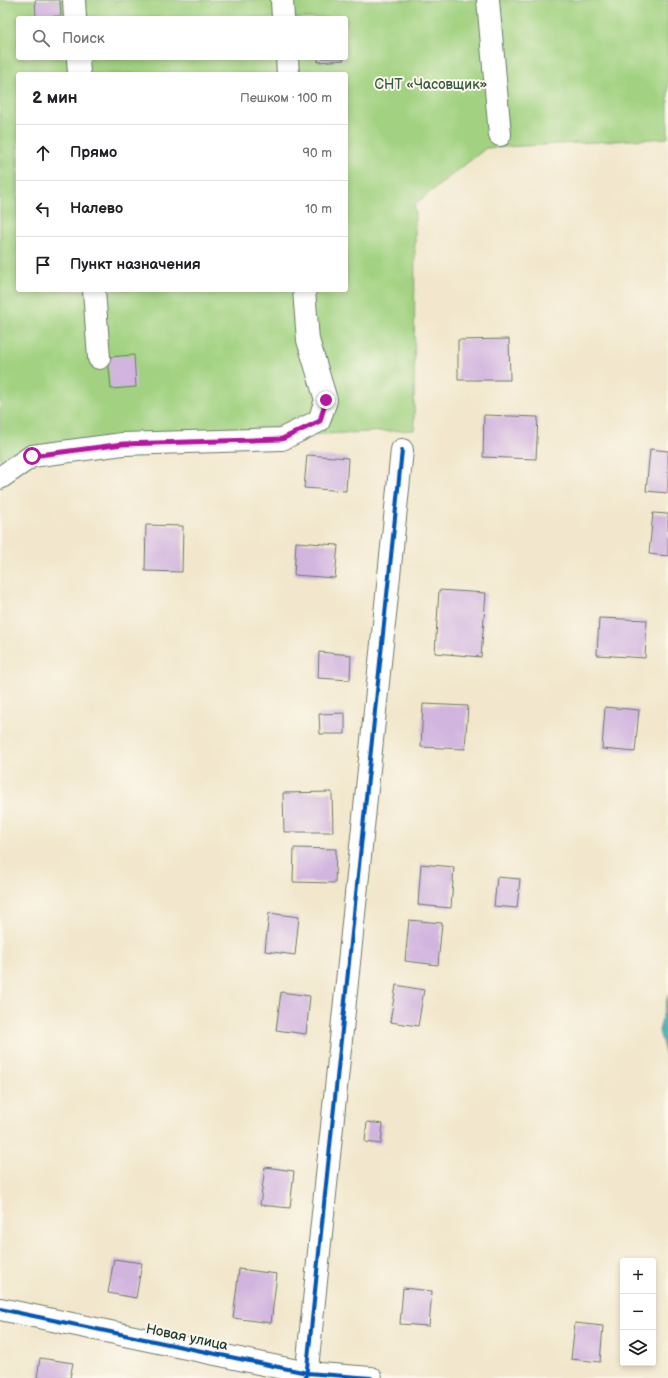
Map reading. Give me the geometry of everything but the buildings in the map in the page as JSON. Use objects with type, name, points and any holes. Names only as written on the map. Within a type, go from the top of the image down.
[{"type":"street","points":[[74,0],[75,16]]},
{"type":"street","points":[[282,0],[283,16]]},
{"type":"street","points":[[488,0],[500,135]]},
{"type":"street","points":[[78,60],[79,72]]},
{"type":"street","points":[[286,60],[288,72]]},
{"type":"street","points":[[94,292],[99,358]]},
{"type":"street","points":[[0,478],[32,456],[123,444],[282,439],[320,421],[326,400],[308,340],[304,292]]},
{"type":"street","points":[[307,1376],[402,450]]},
{"type":"street","name":"Новая улица","points":[[0,1309],[307,1376],[371,1378]]},
{"type":"green space","name":"СНТ «Часовщик»","points":[[0,0],[668,0],[668,138],[486,148],[415,204],[414,430],[27,447],[0,466]]},
{"type":"water","points":[[668,995],[668,1064],[659,1031]]},
{"type":"cycle path","points":[[306,1378],[402,450]]},
{"type":"cycle path","points":[[0,1309],[307,1373],[371,1378]]},
{"type":"route","points":[[32,456],[123,444],[282,439],[320,421],[326,400]]}]
